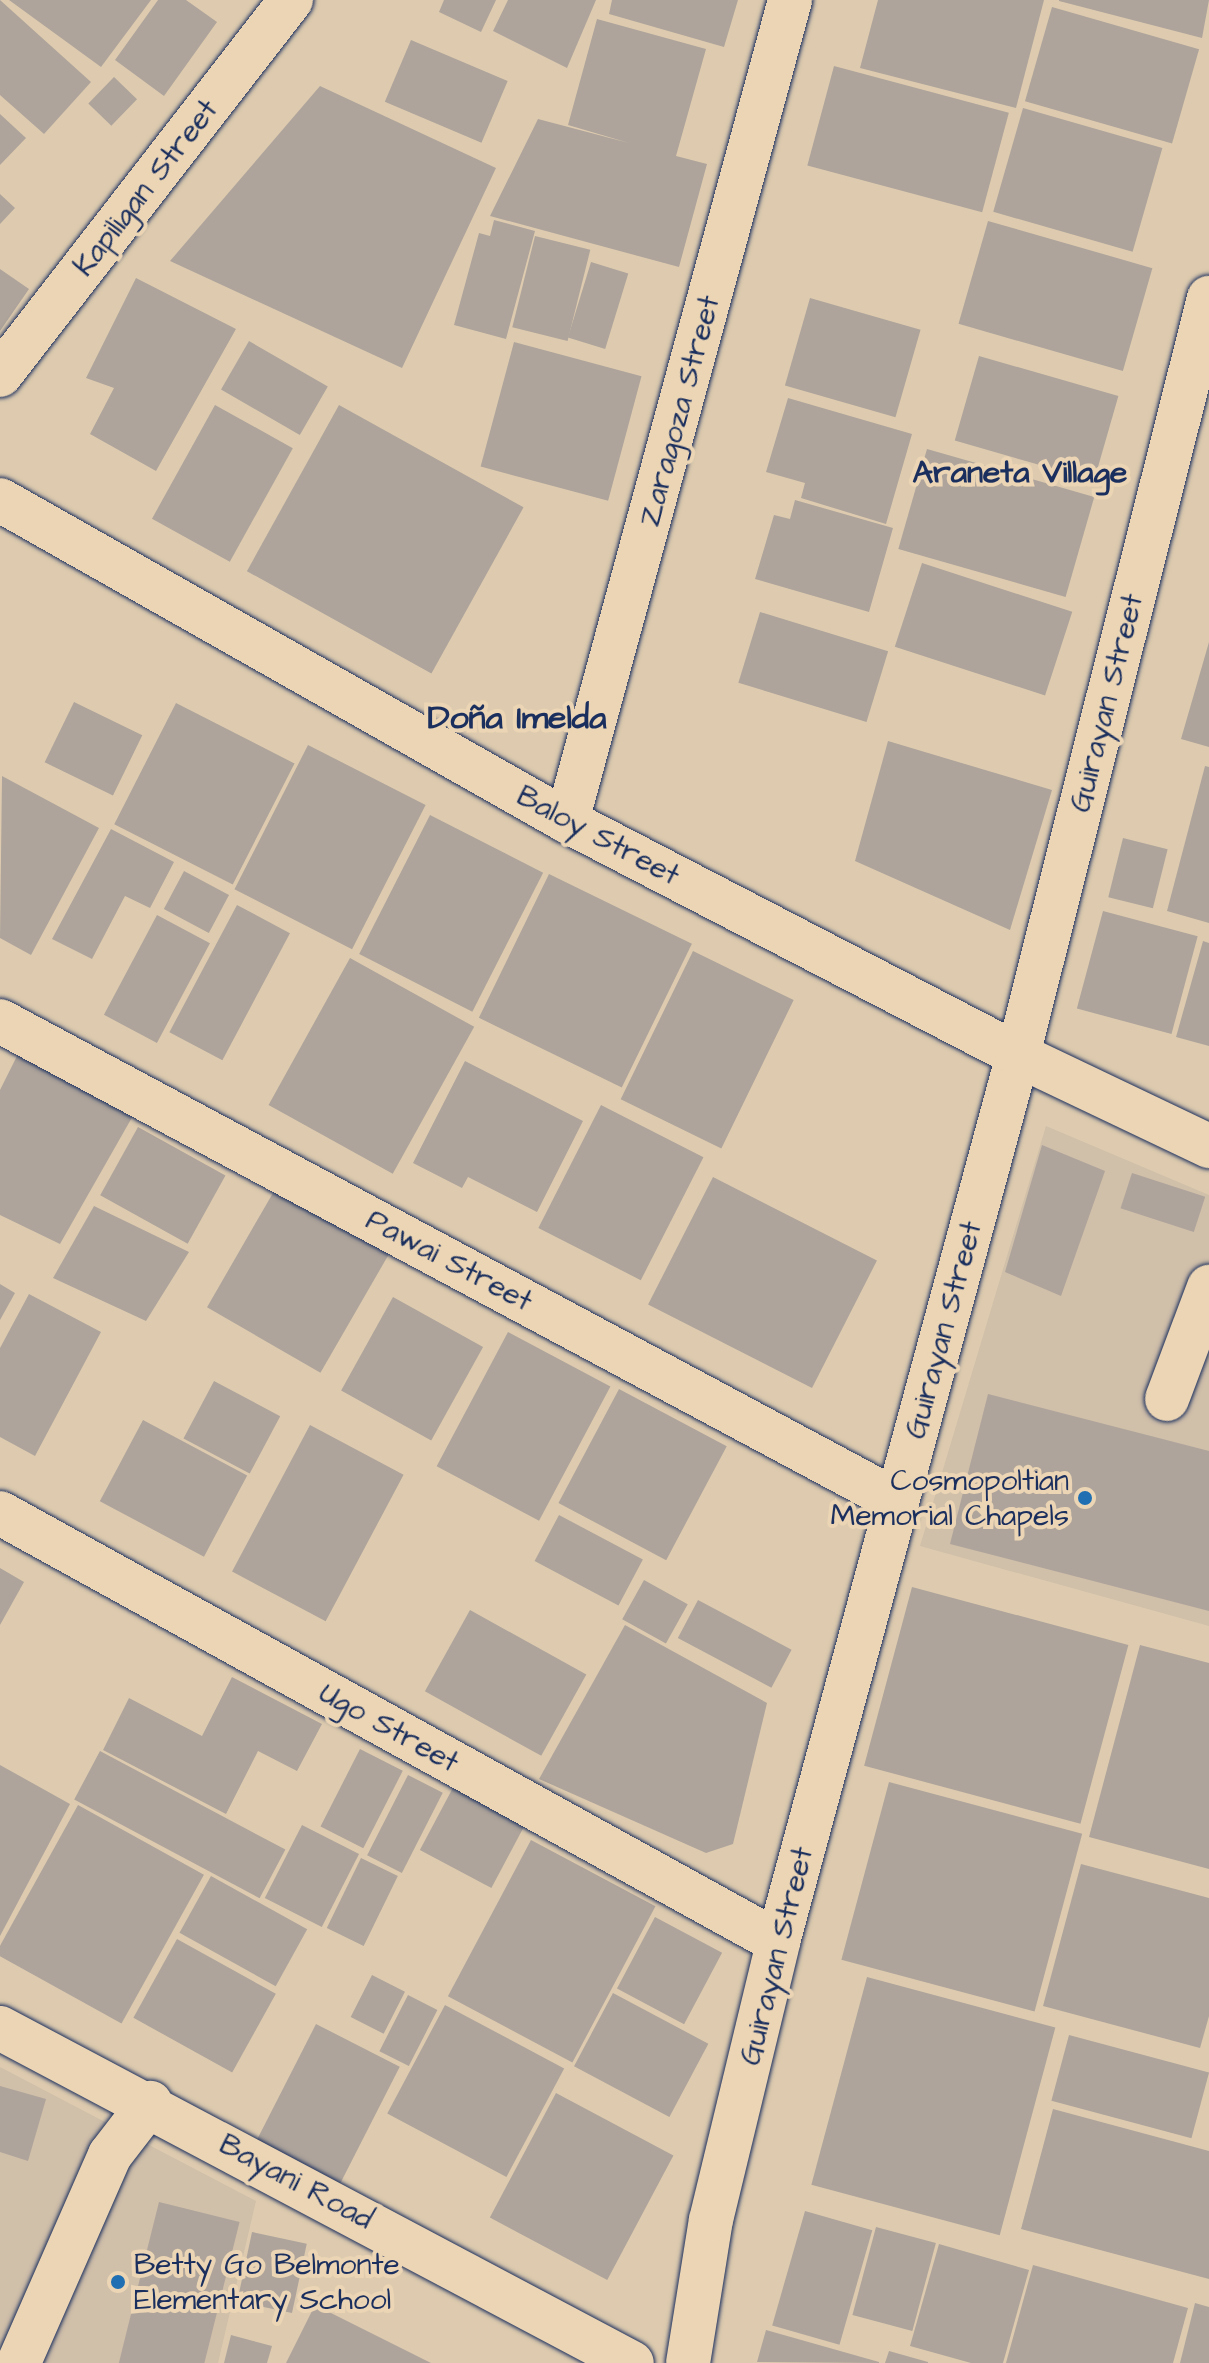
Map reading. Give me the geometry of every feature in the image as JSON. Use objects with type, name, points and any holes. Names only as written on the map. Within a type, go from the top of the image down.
[{"type":"street","name":"Kapiligan Street","points":[[0,375],[291,0]]},
{"type":"street","name":"Zaragoza Street","points":[[567,821],[790,0]]},
{"type":"street","name":"Guirayan Street","points":[[688,2363],[711,2220],[778,1942],[1018,1055],[1209,298]]},
{"type":"street","name":"Baloy Street","points":[[0,500],[567,821],[1018,1055],[1209,1146]]},
{"type":"street","name":"Pawai Street","points":[[0,1021],[897,1501]]},
{"type":"street","points":[[1167,1399],[1209,1287]]},
{"type":"street","name":"Ugo Street","points":[[0,1513],[778,1942]]},
{"type":"street","name":"Bayani Road","points":[[0,2028],[150,2103],[632,2363]]},
{"type":"street","points":[[20,2360],[110,2155],[150,2103]]},
{"type":"shaded area","points":[[1046,1126],[1209,1195],[1209,1626],[920,1546]]},
{"type":"shaded area","name":"Betty Go Belmonte Elementary School","points":[[0,2067],[256,2201],[218,2363],[0,2363]]},
{"type":"building","points":[[0,0],[91,82],[44,134],[0,95]]},
{"type":"building","points":[[9,0],[151,0],[101,67]]},
{"type":"building","points":[[158,0],[186,0],[217,22],[164,96],[115,60]]},
{"type":"building","points":[[444,0],[496,0],[481,32],[439,12]]},
{"type":"building","points":[[508,0],[596,0],[567,68],[493,31]]},
{"type":"building","points":[[612,0],[738,0],[724,47],[609,14]]},
{"type":"building","points":[[878,0],[1044,0],[1016,108],[860,68]]},
{"type":"building","points":[[1059,0],[1209,0],[1202,38],[1059,1]]},
{"type":"building","points":[[1052,7],[1199,49],[1172,143],[1025,101]]},
{"type":"building","points":[[597,19],[706,49],[676,156],[707,164],[679,267],[490,216],[538,119],[629,143],[568,125]]},
{"type":"building","points":[[411,40],[508,81],[481,143],[385,102]]},
{"type":"building","points":[[834,66],[1009,113],[982,212],[807,165]]},
{"type":"building","points":[[114,77],[137,99],[111,126],[88,104]]},
{"type":"building","points":[[320,86],[496,168],[402,368],[170,261]]},
{"type":"building","points":[[1023,108],[1162,148],[1133,252],[993,212]]},
{"type":"building","points":[[0,114],[26,138],[0,165]]},
{"type":"building","points":[[0,194],[15,208],[0,224]]},
{"type":"building","points":[[494,220],[535,231],[506,339],[454,325],[479,233],[490,236]]},
{"type":"building","points":[[988,221],[1152,268],[1123,371],[959,324]]},
{"type":"building","points":[[535,236],[590,250],[568,341],[512,327]]},
{"type":"building","points":[[591,262],[628,273],[605,349],[568,338]]},
{"type":"building","points":[[0,269],[29,289],[0,331]]},
{"type":"building","points":[[136,278],[236,329],[156,471],[90,434],[114,388],[86,378]]},
{"type":"building","points":[[810,298],[921,330],[895,417],[785,385]]},
{"type":"building","points":[[249,341],[328,386],[300,435],[221,389]]},
{"type":"building","points":[[514,342],[642,376],[608,501],[481,467]]},
{"type":"building","points":[[979,356],[1118,396],[1094,481],[955,441]]},
{"type":"building","points":[[788,398],[912,434],[886,524],[801,498],[805,483],[766,472]]},
{"type":"building","points":[[215,405],[293,448],[230,562],[152,519]]},
{"type":"building","points":[[339,405],[524,507],[431,673],[247,571]]},
{"type":"building","points":[[927,449],[1094,497],[1066,597],[898,549]]},
{"type":"building","points":[[795,500],[893,528],[869,612],[755,579],[774,515],[790,519]]},
{"type":"building","points":[[922,563],[1072,612],[1045,696],[895,647]]},
{"type":"building","points":[[760,612],[888,651],[867,722],[738,683]]},
{"type":"building","points":[[1209,642],[1209,747],[1181,739]]},
{"type":"building","points":[[74,702],[142,735],[113,796],[45,762]]},
{"type":"building","points":[[176,703],[295,763],[233,885],[114,824]]},
{"type":"building","points":[[888,741],[1052,790],[1010,930],[855,861]]},
{"type":"building","points":[[308,745],[426,805],[352,949],[234,889]]},
{"type":"building","points":[[1205,766],[1209,767],[1209,923],[1167,911]]},
{"type":"building","points":[[2,776],[99,828],[31,955],[0,938]]},
{"type":"building","points":[[430,815],[543,873],[472,1012],[359,954]]},
{"type":"building","points":[[111,829],[174,862],[150,908],[125,896],[92,959],[52,939]]},
{"type":"building","points":[[1123,838],[1168,849],[1153,908],[1108,897]]},
{"type":"building","points":[[184,871],[229,895],[209,933],[164,909]]},
{"type":"building","points":[[549,874],[692,944],[622,1088],[479,1018]]},
{"type":"building","points":[[237,905],[290,933],[222,1060],[169,1032]]},
{"type":"building","points":[[1103,911],[1198,936],[1172,1034],[1077,1009]]},
{"type":"building","points":[[157,915],[210,943],[157,1043],[104,1015]]},
{"type":"building","points":[[1203,941],[1209,943],[1209,1046],[1176,1037]]},
{"type":"building","points":[[693,951],[794,1000],[721,1148],[621,1099]]},
{"type":"building","points":[[350,958],[474,1027],[393,1174],[269,1105]]},
{"type":"building","points":[[19,1052],[134,1114],[60,1244],[0,1215],[0,1090]]},
{"type":"building","points":[[465,1061],[583,1121],[537,1212],[468,1177],[462,1188],[413,1163]]},
{"type":"building","points":[[601,1105],[703,1157],[641,1280],[538,1228]]},
{"type":"building","points":[[138,1127],[225,1175],[188,1244],[100,1195]]},
{"type":"building","points":[[1042,1145],[1105,1171],[1061,1296],[1005,1272]]},
{"type":"building","points":[[1132,1173],[1205,1197],[1194,1232],[1121,1208]]},
{"type":"building","points":[[713,1177],[877,1261],[812,1388],[648,1304]]},
{"type":"building","points":[[277,1186],[390,1252],[320,1373],[207,1307]]},
{"type":"building","points":[[94,1206],[189,1252],[146,1321],[53,1278]]},
{"type":"building","points":[[0,1284],[15,1293],[0,1320]]},
{"type":"building","points":[[29,1294],[101,1332],[35,1456],[0,1437],[0,1348]]},
{"type":"building","points":[[393,1297],[483,1347],[431,1441],[341,1391]]},
{"type":"building","points":[[508,1332],[610,1386],[539,1521],[437,1466]]},
{"type":"building","points":[[214,1381],[280,1416],[250,1474],[183,1438]]},
{"type":"building","points":[[619,1389],[727,1446],[666,1560],[558,1503]]},
{"type":"building","name":"Cosmopoltian Memorial Chapels","points":[[988,1394],[1209,1451],[1209,1611],[950,1544]]},
{"type":"building","points":[[143,1420],[247,1475],[204,1557],[100,1501]]},
{"type":"building","points":[[310,1425],[404,1475],[326,1621],[232,1572]]},
{"type":"building","points":[[559,1515],[643,1560],[618,1606],[535,1561]]},
{"type":"building","points":[[0,1568],[24,1582],[0,1625]]},
{"type":"building","points":[[644,1580],[688,1604],[666,1644],[622,1619]]},
{"type":"building","points":[[912,1587],[1128,1645],[1080,1824],[864,1766]]},
{"type":"building","points":[[698,1600],[792,1650],[771,1688],[678,1638]]},
{"type":"building","points":[[470,1610],[586,1674],[541,1756],[425,1691]]},
{"type":"building","points":[[625,1625],[767,1703],[733,1844],[706,1853],[539,1779]]},
{"type":"building","points":[[1140,1645],[1209,1663],[1209,1869],[1089,1837]]},
{"type":"building","points":[[232,1677],[322,1724],[297,1771],[258,1751],[226,1814],[103,1750],[129,1698],[202,1736]]},
{"type":"building","points":[[360,1749],[403,1771],[363,1848],[321,1827]]},
{"type":"building","points":[[100,1751],[285,1850],[260,1898],[74,1800]]},
{"type":"building","points":[[0,1765],[70,1804],[0,1936]]},
{"type":"building","points":[[408,1775],[443,1793],[402,1873],[367,1855]]},
{"type":"building","points":[[456,1782],[528,1820],[491,1888],[420,1850]]},
{"type":"building","points":[[889,1782],[1082,1834],[1035,2011],[841,1960]]},
{"type":"building","points":[[78,1805],[204,1875],[122,2023],[0,1956],[0,1946]]},
{"type":"building","points":[[302,1825],[359,1854],[322,1927],[265,1898]]},
{"type":"building","points":[[531,1840],[655,1906],[572,2062],[448,1996]]},
{"type":"building","points":[[361,1858],[398,1876],[364,1946],[327,1928]]},
{"type":"building","points":[[1081,1864],[1209,1898],[1209,2016],[1200,2048],[1043,2006]]},
{"type":"building","points":[[211,1876],[307,1929],[276,1986],[179,1933]]},
{"type":"building","points":[[655,1917],[722,1953],[684,2024],[617,1989]]},
{"type":"building","points":[[177,1939],[276,1994],[232,2072],[133,2018]]},
{"type":"building","points":[[372,1975],[405,1992],[384,2034],[351,2017]]},
{"type":"building","points":[[867,1977],[1055,2027],[1000,2235],[811,2185]]},
{"type":"building","points":[[613,1993],[708,2044],[669,2117],[574,2066]]},
{"type":"building","points":[[408,1995],[437,2010],[409,2066],[379,2051]]},
{"type":"building","points":[[445,2005],[564,2068],[506,2177],[387,2114]]},
{"type":"building","points":[[316,2024],[400,2067],[340,2184],[256,2142]]},
{"type":"building","points":[[1069,2035],[1209,2073],[1191,2138],[1051,2101]]},
{"type":"building","points":[[0,2086],[46,2099],[28,2161],[0,2152]]},
{"type":"building","points":[[556,2093],[673,2155],[607,2280],[490,2217]]},
{"type":"building","points":[[1053,2109],[1209,2151],[1209,2279],[1021,2229]]},
{"type":"building","points":[[159,2202],[240,2222],[204,2363],[119,2363]]},
{"type":"building","points":[[805,2211],[872,2230],[839,2345],[772,2325]]},
{"type":"building","points":[[876,2227],[936,2243],[912,2331],[852,2315]]},
{"type":"building","points":[[252,2232],[307,2244],[292,2313],[237,2301]]},
{"type":"building","points":[[939,2244],[1029,2270],[1003,2363],[971,2363],[910,2346]]},
{"type":"building","points":[[1033,2265],[1188,2308],[1173,2363],[1006,2363]]},
{"type":"building","points":[[1195,2303],[1209,2307],[1209,2363],[1180,2363]]},
{"type":"building","points":[[315,2305],[431,2363],[286,2363]]},
{"type":"building","points":[[766,2330],[879,2362],[879,2363],[757,2362]]},
{"type":"building","points":[[231,2335],[272,2346],[267,2363],[224,2363]]},
{"type":"building","points":[[889,2351],[928,2362],[928,2363],[885,2363]]},
{"type":"place","name":"Cosmopoltian Memorial Chapels","points":[[1085,1498]]},
{"type":"place","name":"Betty Go Belmonte Elementary School","points":[[118,2282]]},
{"type":"district","name":"Araneta Village","points":[[1020,473]]},
{"type":"district","name":"Doña Imelda","points":[[517,719]]}]
